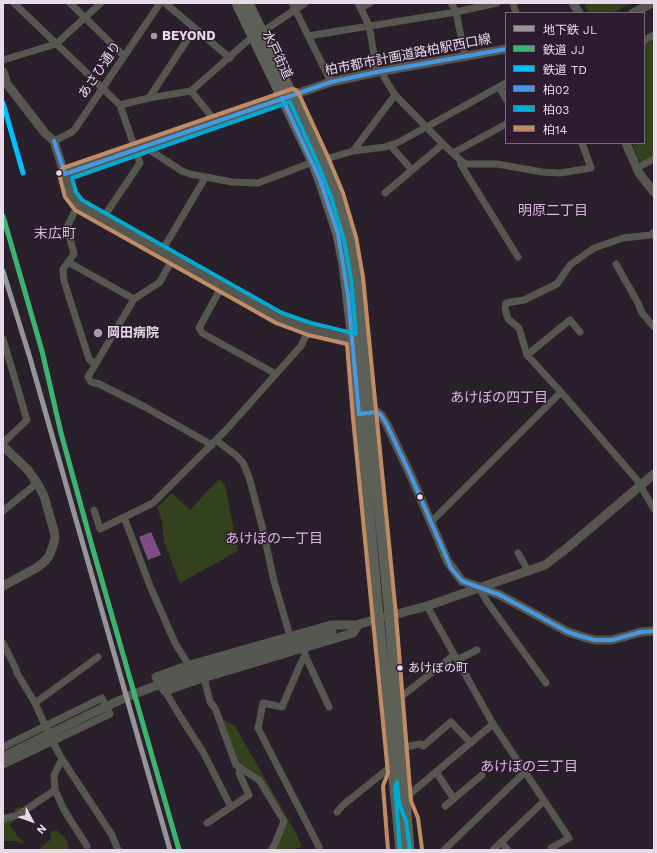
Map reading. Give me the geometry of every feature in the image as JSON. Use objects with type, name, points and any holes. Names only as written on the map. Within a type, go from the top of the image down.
[{"type":"highway","name":"水戸街道","points":[[237,3],[257,34],[318,161],[338,234],[358,339],[384,617],[401,850]]},
{"type":"highway","name":"水戸街道","points":[[248,3],[257,34]]},
{"type":"highway","name":"水戸街道","points":[[384,617],[397,700],[409,850]]},
{"type":"highway","points":[[394,769],[389,786],[394,850]]},
{"type":"highway","points":[[405,800],[412,819],[416,850]]},
{"type":"street","points":[[14,3],[120,105],[140,163],[103,218]]},
{"type":"street","points":[[70,3],[124,56]]},
{"type":"street","points":[[3,60],[56,44],[101,3]]},
{"type":"street","name":"あさひ通り","points":[[54,141],[75,129],[160,3]]},
{"type":"street","points":[[164,3],[230,58]]},
{"type":"street","points":[[292,3],[331,82]]},
{"type":"street","points":[[120,105],[149,98],[191,92],[257,34],[305,3]]},
{"type":"street","points":[[370,3],[360,6],[369,26],[380,72],[395,95],[443,144],[466,164],[497,164],[542,172],[560,172],[591,168],[582,144]]},
{"type":"street","points":[[450,3],[456,12],[464,56]]},
{"type":"street","points":[[308,36],[456,12],[497,3]]},
{"type":"street","points":[[572,3],[578,12]]},
{"type":"street","points":[[635,12],[652,3],[654,7]]},
{"type":"street","points":[[149,98],[195,28]]},
{"type":"street","points":[[645,40],[654,35]]},
{"type":"street","name":"柏市都市計画道路柏駅西口線","points":[[65,174],[331,82],[505,49]]},
{"type":"street","points":[[3,72],[7,84],[45,134],[54,141],[71,195],[78,205],[279,318],[309,329],[358,339]]},
{"type":"street","points":[[145,147],[182,171],[190,174],[232,182],[258,183],[352,150],[390,145],[505,84]]},
{"type":"street","points":[[499,87],[505,98]]},
{"type":"street","points":[[191,92],[216,122]]},
{"type":"street","points":[[352,150],[395,95]]},
{"type":"street","points":[[453,153],[505,125]]},
{"type":"street","points":[[385,193],[443,144]]},
{"type":"street","points":[[626,144],[639,173],[654,192]]},
{"type":"street","points":[[390,145],[412,170]]},
{"type":"street","points":[[637,168],[654,159]]},
{"type":"street","points":[[460,160],[461,165],[518,256]]},
{"type":"street","points":[[162,252],[205,178]]},
{"type":"street","points":[[78,205],[67,227],[74,254],[63,269],[64,280],[89,359],[95,364]]},
{"type":"street","points":[[654,232],[651,236],[623,238],[594,248],[570,265],[557,284],[524,300],[506,303],[505,309],[508,319],[519,328],[528,355],[637,480],[654,509]]},
{"type":"street","points":[[173,258],[160,282],[134,299],[88,377],[92,382],[99,384],[214,443],[237,456],[243,463],[249,477],[274,581],[290,636]]},
{"type":"street","points":[[68,262],[134,299]]},
{"type":"street","points":[[616,264],[642,313],[654,327]]},
{"type":"street","points":[[222,286],[199,328],[202,332],[276,374]]},
{"type":"street","points":[[528,355],[570,320],[580,332]]},
{"type":"street","points":[[94,510],[97,531],[153,503],[214,443],[276,374],[301,346],[309,329]]},
{"type":"street","points":[[3,339],[27,420],[3,444],[28,470],[37,483],[44,496],[55,538],[54,546],[49,556],[42,564],[3,586]]},
{"type":"street","points":[[430,520],[434,519],[561,392]]},
{"type":"street","points":[[364,413],[377,412],[381,415],[391,431],[448,562],[462,581],[500,595],[568,632],[587,638],[595,640],[612,640],[641,632],[654,631]]},
{"type":"street","points":[[3,757],[96,711],[168,681],[200,670],[427,606],[529,572],[545,565],[567,548],[654,474]]},
{"type":"street","points":[[3,511],[37,483]]},
{"type":"street","points":[[124,517],[150,586],[175,643],[200,679],[210,702],[215,708],[236,765],[259,780],[284,821],[271,850]]},
{"type":"street","points":[[518,553],[529,572]]},
{"type":"street","points":[[479,588],[488,603],[546,683]]},
{"type":"street","points":[[427,606],[493,724],[569,838],[551,848],[554,850]]},
{"type":"street","points":[[231,807],[207,758],[156,676],[331,625],[358,625]]},
{"type":"street","points":[[165,692],[200,679],[305,651],[353,633],[358,625]]},
{"type":"street","points":[[3,643],[17,673],[35,703],[52,741],[112,836],[118,850]]},
{"type":"street","points":[[397,700],[455,658],[478,650]]},
{"type":"street","points":[[305,651],[329,707]]},
{"type":"street","points":[[305,651],[282,707],[263,702],[258,728],[319,847],[319,850]]},
{"type":"street","points":[[35,703],[98,657]]},
{"type":"street","points":[[3,748],[102,698],[110,714],[3,765]]},
{"type":"street","points":[[401,748],[420,744],[423,746],[451,722],[471,743]]},
{"type":"street","points":[[405,800],[493,724]]},
{"type":"street","points":[[62,759],[54,775],[55,790],[64,810],[87,846]]},
{"type":"street","points":[[206,823],[249,795],[239,773],[240,768]]},
{"type":"street","points":[[337,812],[343,805],[394,769]]},
{"type":"street","points":[[436,772],[454,799]]},
{"type":"street","points":[[444,850],[525,772]]},
{"type":"street","points":[[445,806],[482,776]]},
{"type":"street","points":[[3,818],[18,814],[55,790]]},
{"type":"street","points":[[493,850],[544,802]]},
{"type":"street","points":[[501,842],[508,850]]},
{"type":"green space","points":[[584,3],[631,3],[614,12],[588,12]]},
{"type":"green space","points":[[654,37],[654,156],[642,162],[640,161],[632,144],[645,144],[645,42]]},
{"type":"green space","points":[[219,479],[225,485],[238,551],[180,583],[164,542],[162,521],[157,507],[172,493],[190,510]]},
{"type":"green space","points":[[223,720],[235,726],[297,835],[302,847],[289,850],[275,850],[287,823],[287,819],[259,775],[239,763]]},
{"type":"green space","points":[[19,807],[23,808],[10,825],[23,843],[16,841],[3,841],[3,820],[14,813],[15,809]]},
{"type":"green space","points":[[56,830],[65,837],[70,850],[38,850],[50,840],[50,832]]},
{"type":"shaded area","points":[[151,532],[161,555],[148,560],[139,537]]},
{"type":"metro line","name":"JL","points":[[3,271],[30,358],[170,850]]},
{"type":"rail line","name":"TD","points":[[3,103],[23,173]]},
{"type":"rail line","name":"JJ","points":[[3,216],[42,351],[61,433],[92,546],[179,850]]},
{"type":"transit line","name":"柏02","points":[[65,174],[331,82],[377,72],[505,49]]},
{"type":"transit line","name":"柏14","points":[[388,850],[383,786],[388,773],[347,344],[308,335],[276,323],[75,210],[65,197],[59,174],[63,168],[292,89],[298,92],[343,193],[356,237],[363,277],[396,615],[411,801],[418,818],[422,849]]},
{"type":"transit line","name":"柏02","points":[[282,98],[320,180],[338,234],[348,295],[359,414],[377,412],[381,415],[387,425],[451,568],[462,581],[500,595],[568,632],[580,636],[595,640],[612,640],[641,632],[654,631]]},
{"type":"transit line","name":"柏03","points":[[290,102],[331,197],[344,240],[351,279],[356,334],[311,323],[282,313],[82,200],[76,192],[72,178],[290,102]]},
{"type":"transit line","name":"柏02","points":[[54,141],[65,174]]},
{"type":"transit line","name":"柏03","points":[[400,850],[395,787],[397,782],[399,803],[406,821],[410,850]]},
{"type":"place","name":"BEYOND","points":[[154,36]]},
{"type":"place","name":"岡田病院","points":[[98,333]]},
{"type":"place","name":"あけぼの町","points":[[400,668]]},
{"type":"district","name":"明原二丁目","points":[[553,211]]},
{"type":"district","name":"末広町","points":[[55,234]]},
{"type":"district","name":"あけぼの四丁目","points":[[499,398]]},
{"type":"district","name":"あけぼの一丁目","points":[[274,539]]},
{"type":"district","name":"あけぼの三丁目","points":[[529,767]]}]
